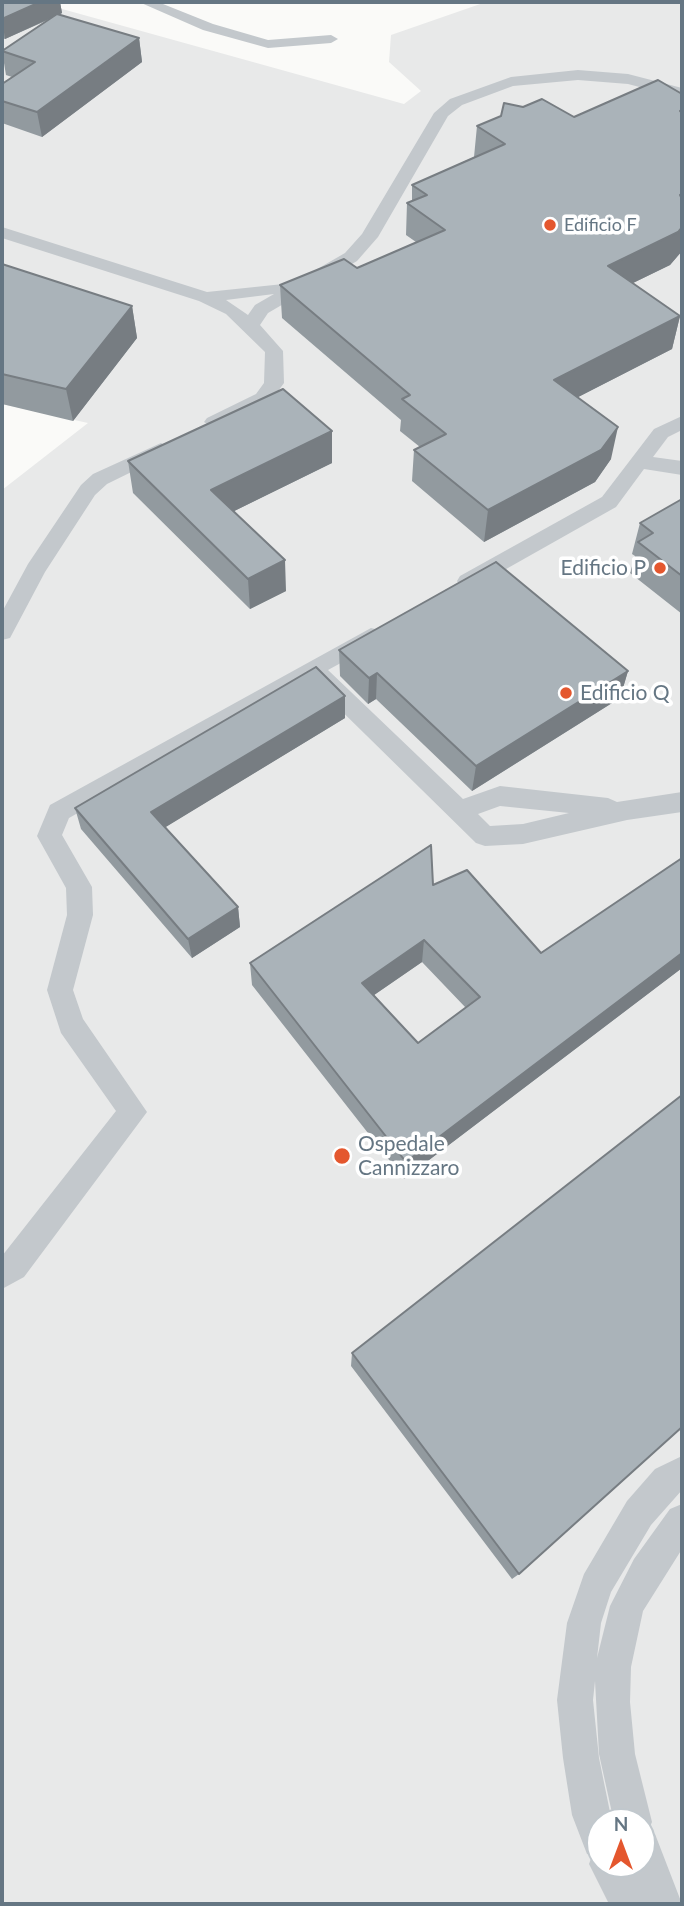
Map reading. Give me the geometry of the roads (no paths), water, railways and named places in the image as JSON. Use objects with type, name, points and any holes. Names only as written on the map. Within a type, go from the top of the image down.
[{"type":"lane","points":[[146,2],[208,27],[268,44],[331,38]]},
{"type":"lane","points":[[250,326],[261,309],[351,257],[369,237],[442,113],[456,102],[511,82],[584,75],[628,79],[682,93]]},
{"type":"lane","points":[[2,232],[205,297],[232,310],[250,326],[274,351],[274,383],[263,398],[200,429]]},
{"type":"lane","points":[[205,297],[281,288],[316,278]]},
{"type":"lane","points":[[445,594],[609,502],[661,433],[682,422]]},
{"type":"lane","points":[[2,632],[36,569],[88,490],[100,479],[175,442]]},
{"type":"lane","points":[[641,462],[682,468]]},
{"type":"lane","points":[[2,1274],[13,1266],[133,1112],[71,1024],[60,990],[80,915],[79,887],[49,836],[59,813],[397,622]]},
{"type":"lane","points":[[313,669],[485,836],[523,834],[627,810],[682,802]]},
{"type":"lane","points":[[461,813],[478,802],[500,796],[627,810]]},
{"type":"lane","points":[[590,1808],[575,1700],[584,1623],[596,1586],[616,1548],[639,1513],[667,1481],[682,1472]]},
{"type":"lane","points":[[630,1808],[617,1755],[612,1702],[613,1667],[628,1606],[660,1550],[682,1521]]},
{"type":"lane","points":[[616,1878],[630,1904]]},
{"type":"lane","points":[[655,1878],[665,1904]]},
{"type":"place","name":"Edificio F","points":[[550,225]]},
{"type":"place","name":"Edificio P","points":[[660,568]]},
{"type":"place","name":"Edificio Q","points":[[566,693]]},
{"type":"place","name":"Ospedale Cannizzaro","points":[[342,1156]]}]
